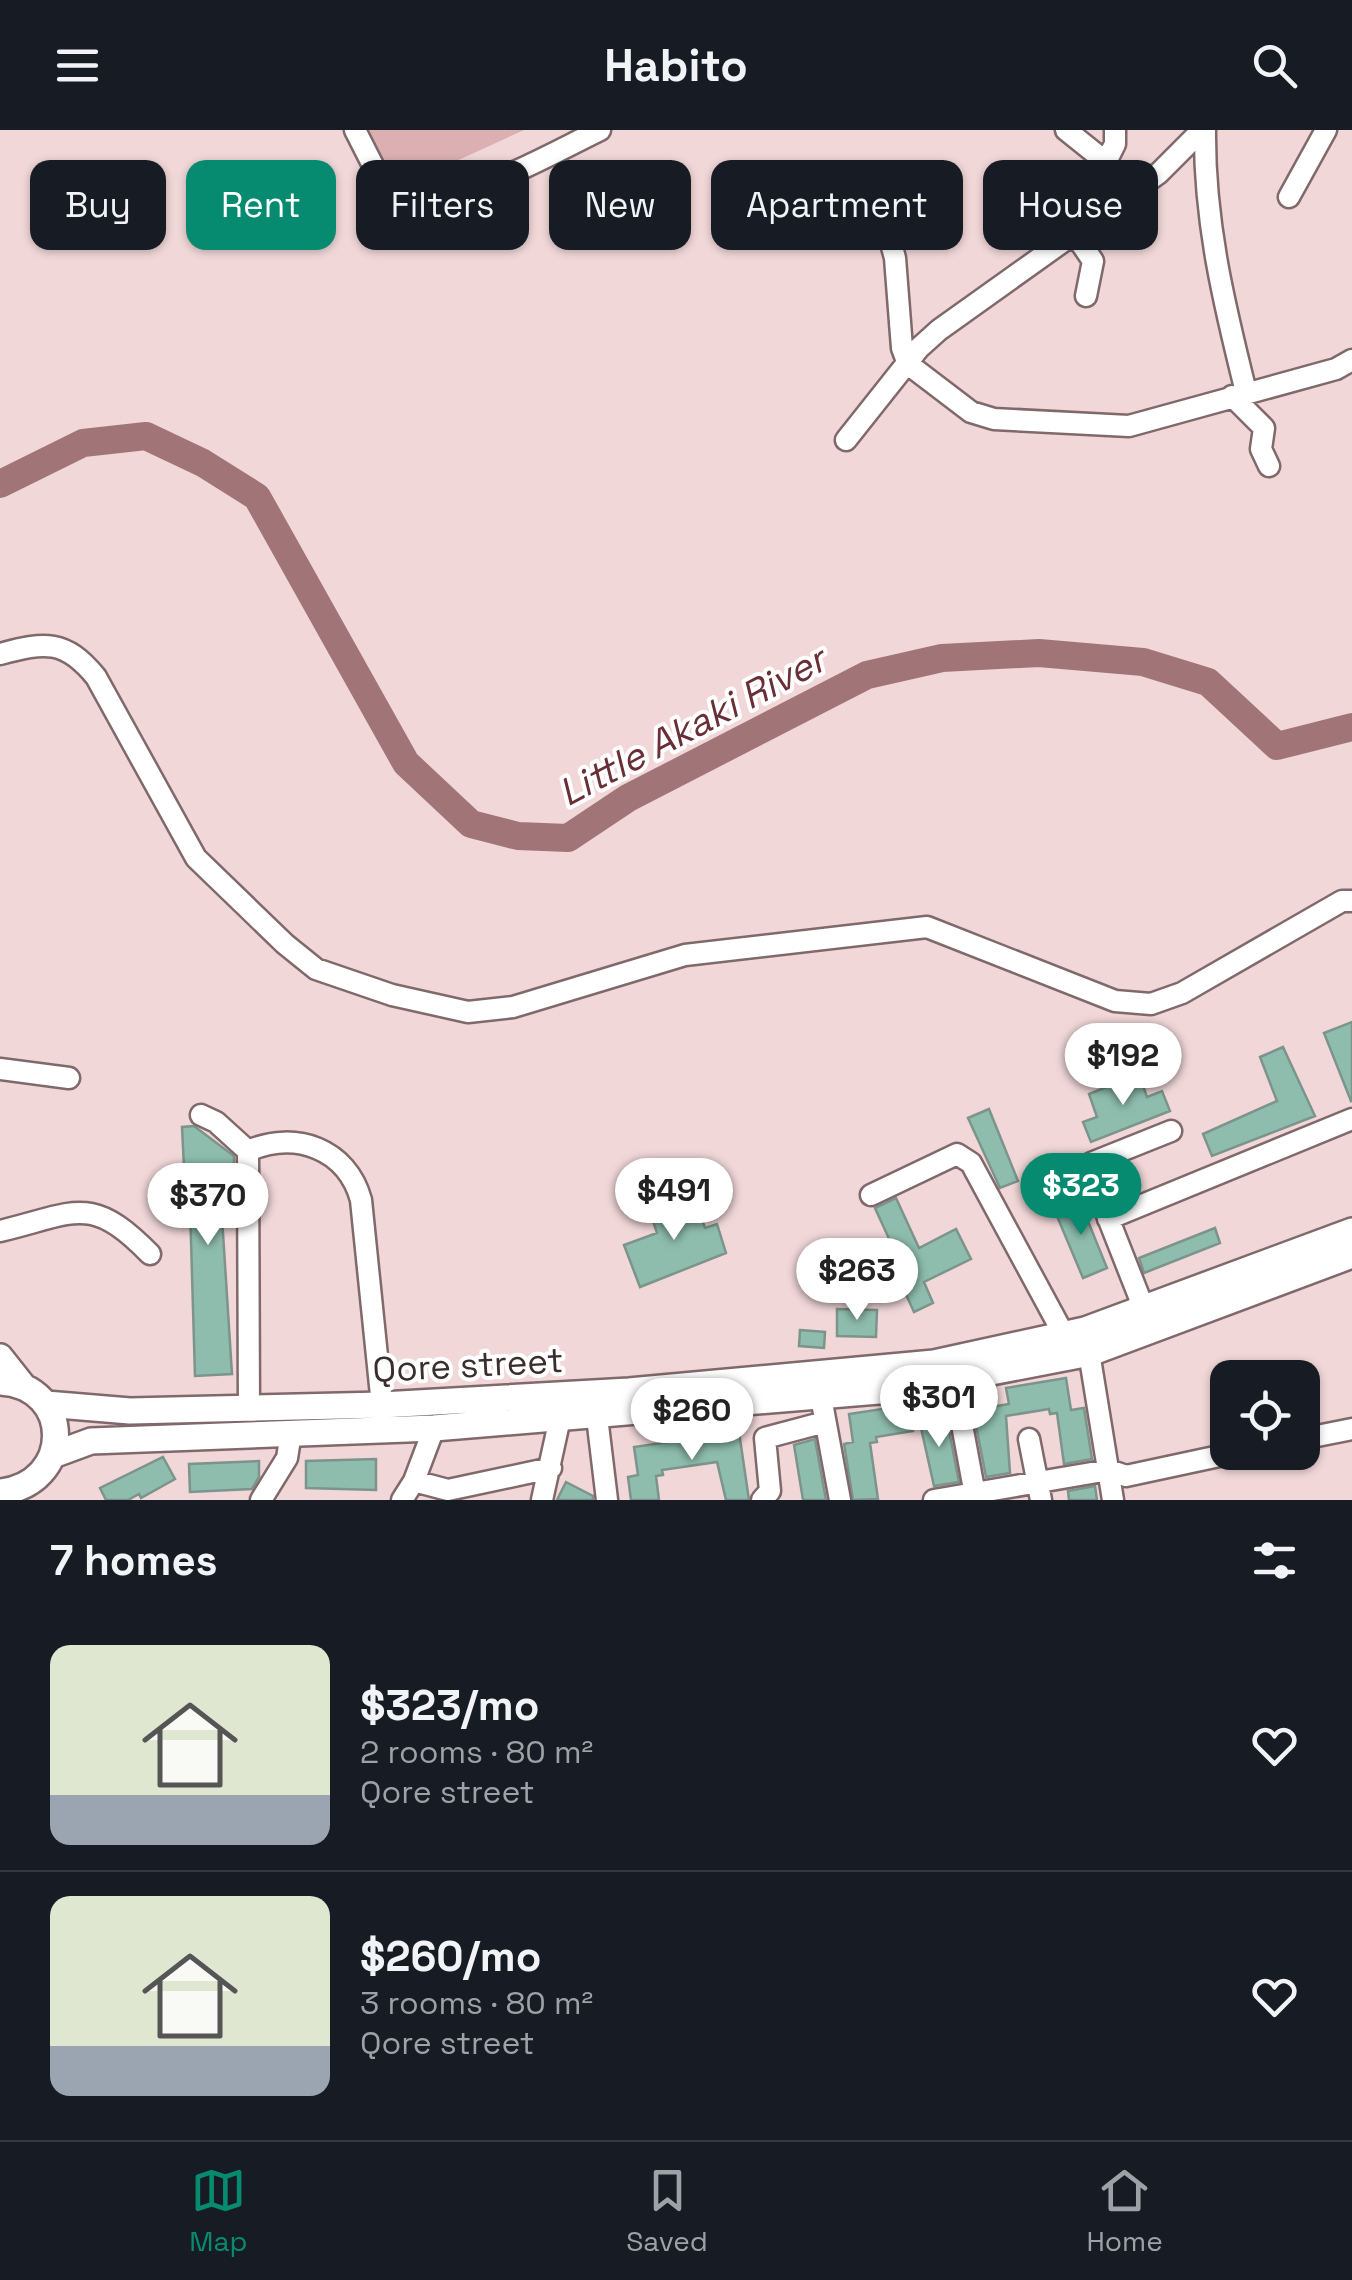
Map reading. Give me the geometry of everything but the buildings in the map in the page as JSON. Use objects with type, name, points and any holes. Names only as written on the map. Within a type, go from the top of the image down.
[{"type":"main road","name":"Qore street","points":[[46,1404],[130,1411],[382,1405],[858,1372],[934,1362],[1080,1339],[1144,1308],[1352,1230]]},
{"type":"main road","name":"Qore street","points":[[0,1492],[18,1489],[49,1462],[91,1441],[823,1409],[954,1382],[1352,1255]]},
{"type":"main road","points":[[0,1357],[11,1384],[46,1404],[56,1428],[49,1462],[48,1500]]},
{"type":"street","points":[[355,130],[386,191],[399,202],[426,202],[470,187],[600,130]]},
{"type":"street","points":[[1066,130],[1074,141],[1103,160]]},
{"type":"street","points":[[1107,160],[1115,144],[1115,130]]},
{"type":"street","points":[[1158,174],[1203,130]]},
{"type":"street","points":[[1203,130],[1204,196],[1239,394],[1264,428],[1262,450],[1268,466]]},
{"type":"street","points":[[1289,197],[1326,130]]},
{"type":"street","points":[[893,250],[902,348],[908,364],[955,404],[994,419],[1129,426],[1344,365],[1352,387]]},
{"type":"street","points":[[846,440],[939,330],[1050,250]]},
{"type":"street","points":[[1085,250],[1093,262],[1086,296]]},
{"type":"street","points":[[0,654],[41,644],[77,654],[96,677],[196,858],[316,970],[392,996],[468,1012],[513,1006],[686,955],[927,927],[1115,1002],[1150,1004],[1182,993],[1342,902],[1352,900]]},
{"type":"street","points":[[0,1069],[69,1078]]},
{"type":"street","points":[[201,1115],[216,1122],[248,1151],[248,1410]]},
{"type":"street","points":[[1108,1219],[1352,1119]]},
{"type":"street","points":[[1144,1308],[1090,1172],[1092,1164],[1171,1131]]},
{"type":"street","points":[[248,1151],[266,1143],[295,1142],[346,1165],[354,1177],[361,1200],[382,1405]]},
{"type":"street","points":[[871,1195],[957,1154],[971,1162],[1080,1339],[1113,1500]]},
{"type":"street","points":[[0,1231],[89,1212],[108,1216],[150,1254]]},
{"type":"street","points":[[954,1382],[976,1497]]},
{"type":"street","points":[[762,1500],[770,1491],[765,1438],[823,1409],[840,1500]]},
{"type":"street","points":[[598,1417],[608,1500]]},
{"type":"street","points":[[542,1500],[560,1418]]},
{"type":"street","points":[[402,1500],[414,1481],[434,1428]]},
{"type":"street","points":[[1320,1435],[1352,1429]]},
{"type":"street","points":[[261,1500],[287,1458],[291,1434]]},
{"type":"street","points":[[1029,1439],[1040,1491]]},
{"type":"street","points":[[934,1500],[1040,1491],[1109,1470],[1126,1476],[1210,1458]]},
{"type":"street","points":[[414,1481],[450,1495],[478,1492],[552,1468]]},
{"type":"shaded area","points":[[367,130],[524,130],[458,160],[381,160]]},
{"type":"waterway","name":"Little Akaki River","points":[[0,484],[83,443],[146,436],[203,463],[257,497],[406,763],[471,824],[518,836],[568,838],[628,798],[867,675],[942,658],[1039,653],[1143,662],[1208,682],[1277,746],[1352,727]]}]
